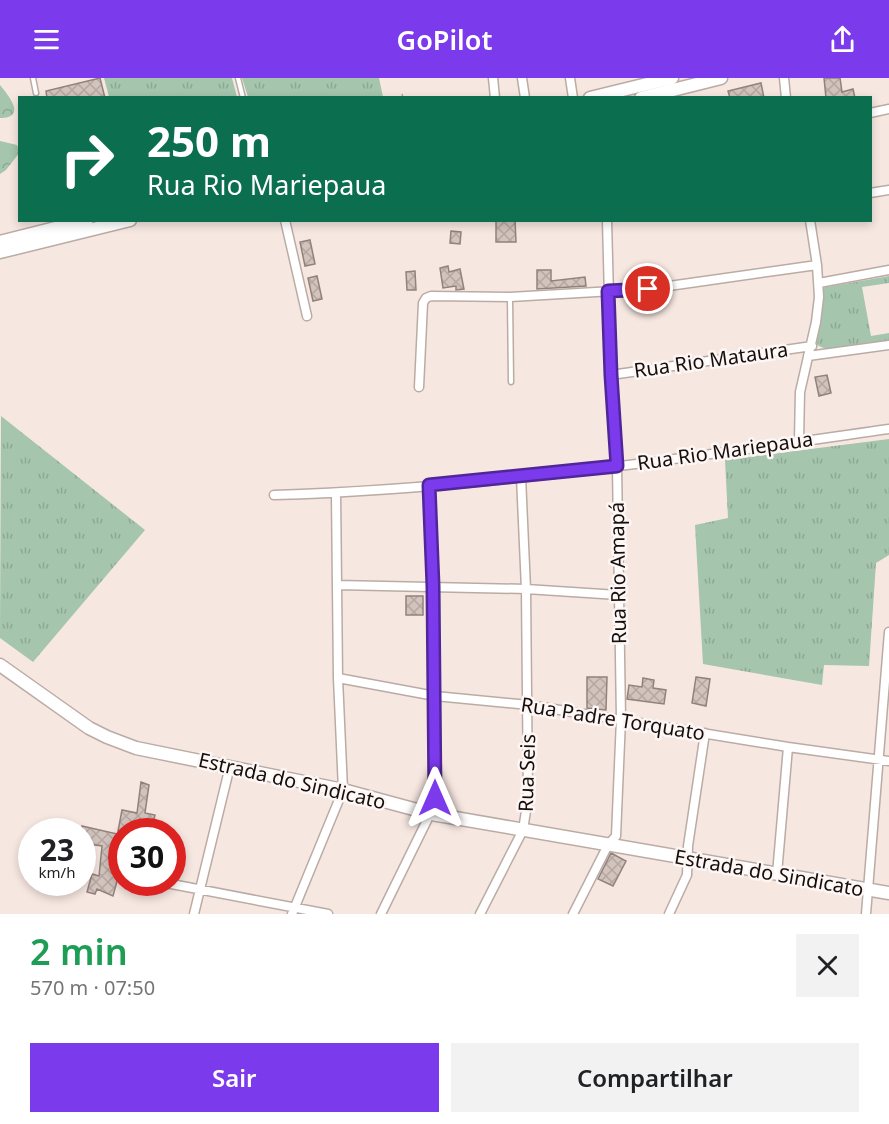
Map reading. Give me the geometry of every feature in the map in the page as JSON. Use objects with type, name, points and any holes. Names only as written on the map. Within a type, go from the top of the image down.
[{"type":"street","points":[[493,78],[495,96]]},
{"type":"street","points":[[522,78],[525,96]]},
{"type":"street","points":[[570,78],[573,96]]},
{"type":"street","points":[[598,96],[672,78]]},
{"type":"street","points":[[649,96],[721,78]]},
{"type":"street","points":[[784,78],[786,96]]},
{"type":"street","points":[[872,113],[889,110]]},
{"type":"street","points":[[872,193],[889,190]]},
{"type":"street","points":[[0,242],[79,222]]},
{"type":"street","points":[[0,252],[122,222]]},
{"type":"street","points":[[285,222],[307,316]]},
{"type":"street","name":"Rua Rio Amapá","points":[[573,914],[608,845],[616,836],[621,719],[617,466],[611,375],[607,222]]},
{"type":"street","points":[[799,440],[800,392],[812,346],[819,283],[810,222]]},
{"type":"street","points":[[419,387],[423,303],[431,296],[510,297],[648,289],[817,265]]},
{"type":"street","points":[[819,283],[889,270]]},
{"type":"street","name":"Rua Rio Mataura","points":[[808,356],[889,345]]},
{"type":"street","name":"Rua Rio Mataura","points":[[611,375],[812,346]]},
{"type":"street","name":"Rua Rio Mariepaua","points":[[274,495],[336,493],[521,477],[889,429]]},
{"type":"street","name":"Rua Seis","points":[[480,914],[523,830],[528,798],[529,705],[521,477]]},
{"type":"street","points":[[381,914],[432,814],[435,798],[433,586],[429,485]]},
{"type":"street","points":[[294,910],[343,790],[338,678],[336,493]]},
{"type":"street","points":[[337,585],[433,586],[618,595]]},
{"type":"street","points":[[866,914],[889,632]]},
{"type":"street","name":"Estrada do Sindicato","points":[[0,665],[89,728],[107,738],[136,748],[343,790],[432,814],[889,893]]},
{"type":"street","name":"Rua Padre Torquato","points":[[338,678],[435,696],[529,705],[889,761]]},
{"type":"street","points":[[669,914],[687,875],[688,846],[705,733]]},
{"type":"street","points":[[777,874],[788,747]]},
{"type":"street","points":[[194,914],[230,766]]},
{"type":"street","points":[[186,886],[294,910],[328,914]]},
{"type":"lane","points":[[33,78],[36,93]]},
{"type":"lane","points":[[238,78],[242,96]]},
{"type":"lane","points":[[510,297],[511,382]]},
{"type":"green space","points":[[104,78],[232,78],[237,96],[109,96]]},
{"type":"green space","points":[[242,78],[379,78],[383,96],[248,96]]},
{"type":"green space","points":[[0,85],[14,105],[14,110],[13,114],[8,117],[0,118]]},
{"type":"green space","points":[[0,141],[17,145],[18,155],[0,174]]},
{"type":"green space","points":[[889,276],[889,283],[862,287],[871,336],[889,333],[889,342],[828,350],[817,345],[821,288]]},
{"type":"green space","points":[[1,416],[145,530],[33,662],[0,638]]},
{"type":"green space","points":[[889,439],[889,555],[876,563],[869,666],[824,665],[822,685],[703,664],[695,525],[728,518],[725,460]]},
{"type":"building","points":[[100,78],[104,96],[47,96],[46,91]]},
{"type":"building","points":[[824,78],[840,78],[842,92],[853,89],[855,96],[826,96]]},
{"type":"building","points":[[761,83],[764,96],[729,96],[728,91]]},
{"type":"building","points":[[496,222],[515,222],[516,242],[496,242]]},
{"type":"building","points":[[451,231],[461,232],[460,244],[450,243]]},
{"type":"building","points":[[310,240],[315,264],[305,266],[300,242]]},
{"type":"building","points":[[448,266],[449,272],[460,269],[464,289],[456,290],[456,286],[443,288],[440,268]]},
{"type":"building","points":[[537,270],[551,270],[551,281],[585,277],[586,286],[537,289]]},
{"type":"building","points":[[415,271],[416,290],[407,290],[406,272]]},
{"type":"building","points":[[317,276],[322,299],[313,301],[308,278]]},
{"type":"building","points":[[827,375],[831,393],[819,396],[815,377]]},
{"type":"building","points":[[406,596],[423,596],[423,615],[406,615]]},
{"type":"building","points":[[587,677],[607,677],[606,710],[587,708]]},
{"type":"building","points":[[696,677],[710,679],[706,706],[692,703]]},
{"type":"building","points":[[643,678],[654,680],[653,688],[666,690],[664,704],[627,699],[629,685],[642,687]]},
{"type":"building","points":[[141,782],[149,785],[145,813],[155,815],[154,818],[120,818],[122,810],[137,813]]},
{"type":"building","points":[[96,829],[108,832],[108,894],[97,889],[96,892],[96,875],[99,876],[102,846],[96,845]]},
{"type":"building","points":[[611,853],[626,861],[613,886],[598,879]]},
{"type":"route","points":[[435,798],[433,586],[429,485],[617,466],[608,291],[648,289]]}]
